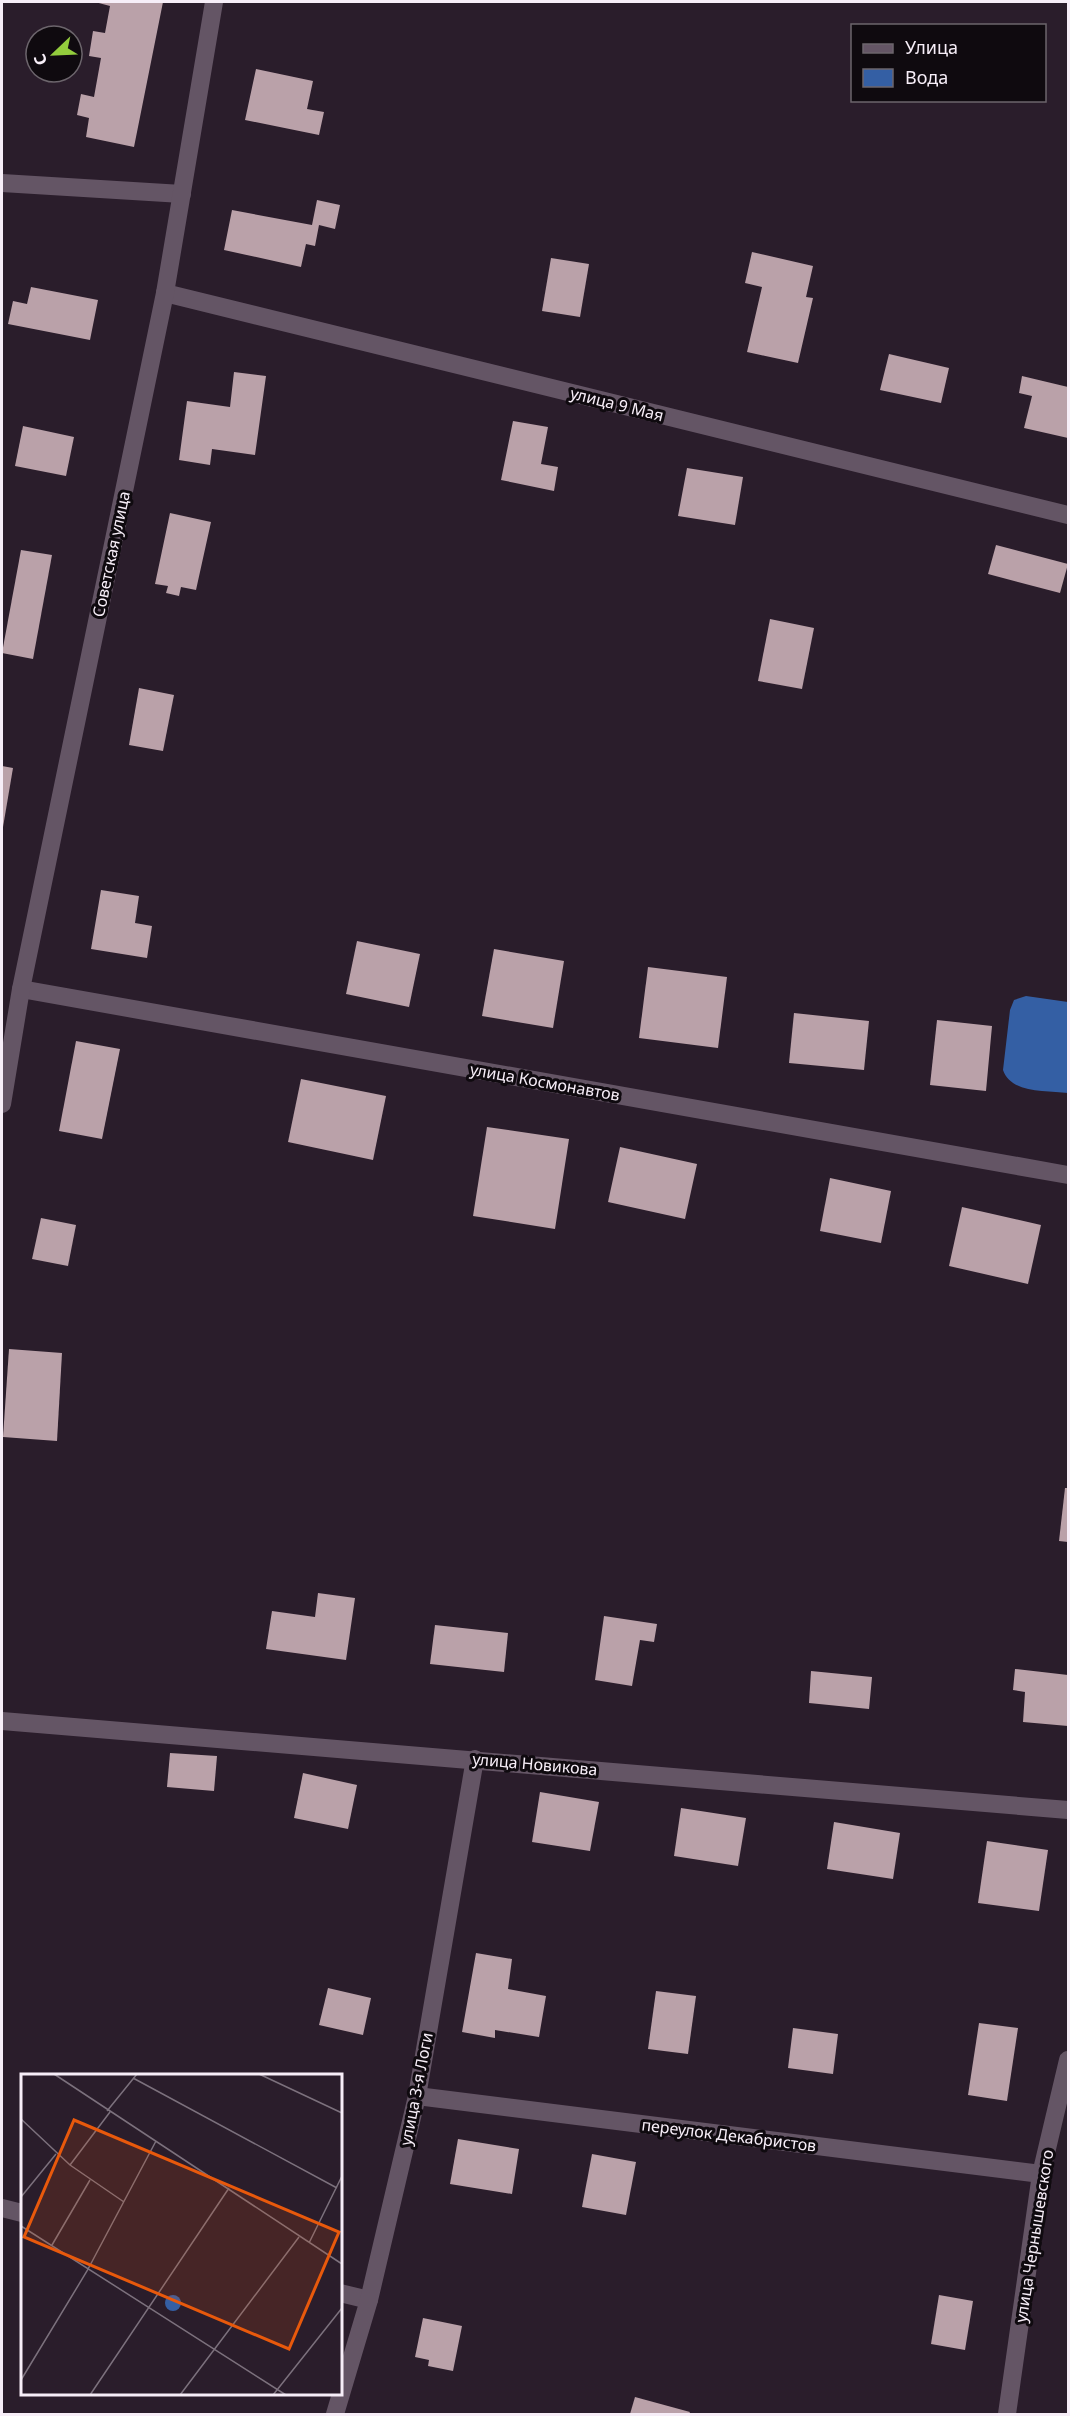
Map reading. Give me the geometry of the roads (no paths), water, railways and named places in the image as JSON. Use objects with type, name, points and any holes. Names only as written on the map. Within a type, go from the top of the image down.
[{"type":"street","name":"Советская улица","points":[[2,1104],[21,989],[165,293],[214,2]]},
{"type":"street","points":[[2,183],[182,194]]},
{"type":"street","name":"улица 9 Мая","points":[[165,293],[1068,515]]},
{"type":"street","name":"улица Космонавтов","points":[[21,989],[1068,1175]]},
{"type":"street","name":"улица Новикова","points":[[2,1721],[1068,1810]]},
{"type":"street","name":"улица 3-я Логи","points":[[342,2391],[369,2300],[417,2096],[475,1759]]},
{"type":"street","name":"улица Чернышевского","points":[[1007,2415],[1041,2174],[1068,2060]]},
{"type":"street","name":"переулок Декабристов","points":[[417,2096],[1041,2174]]},
{"type":"street","points":[[2,2208],[21,2213]]},
{"type":"street","points":[[342,2293],[369,2300]]},
{"type":"street","name":"улица 3-я Логи","points":[[335,2415],[341,2395]]},
{"type":"water","points":[[1026,996],[1068,1002],[1068,1093],[1022,1087],[1007,1078],[1003,1070],[1010,1010],[1014,1000]]}]
